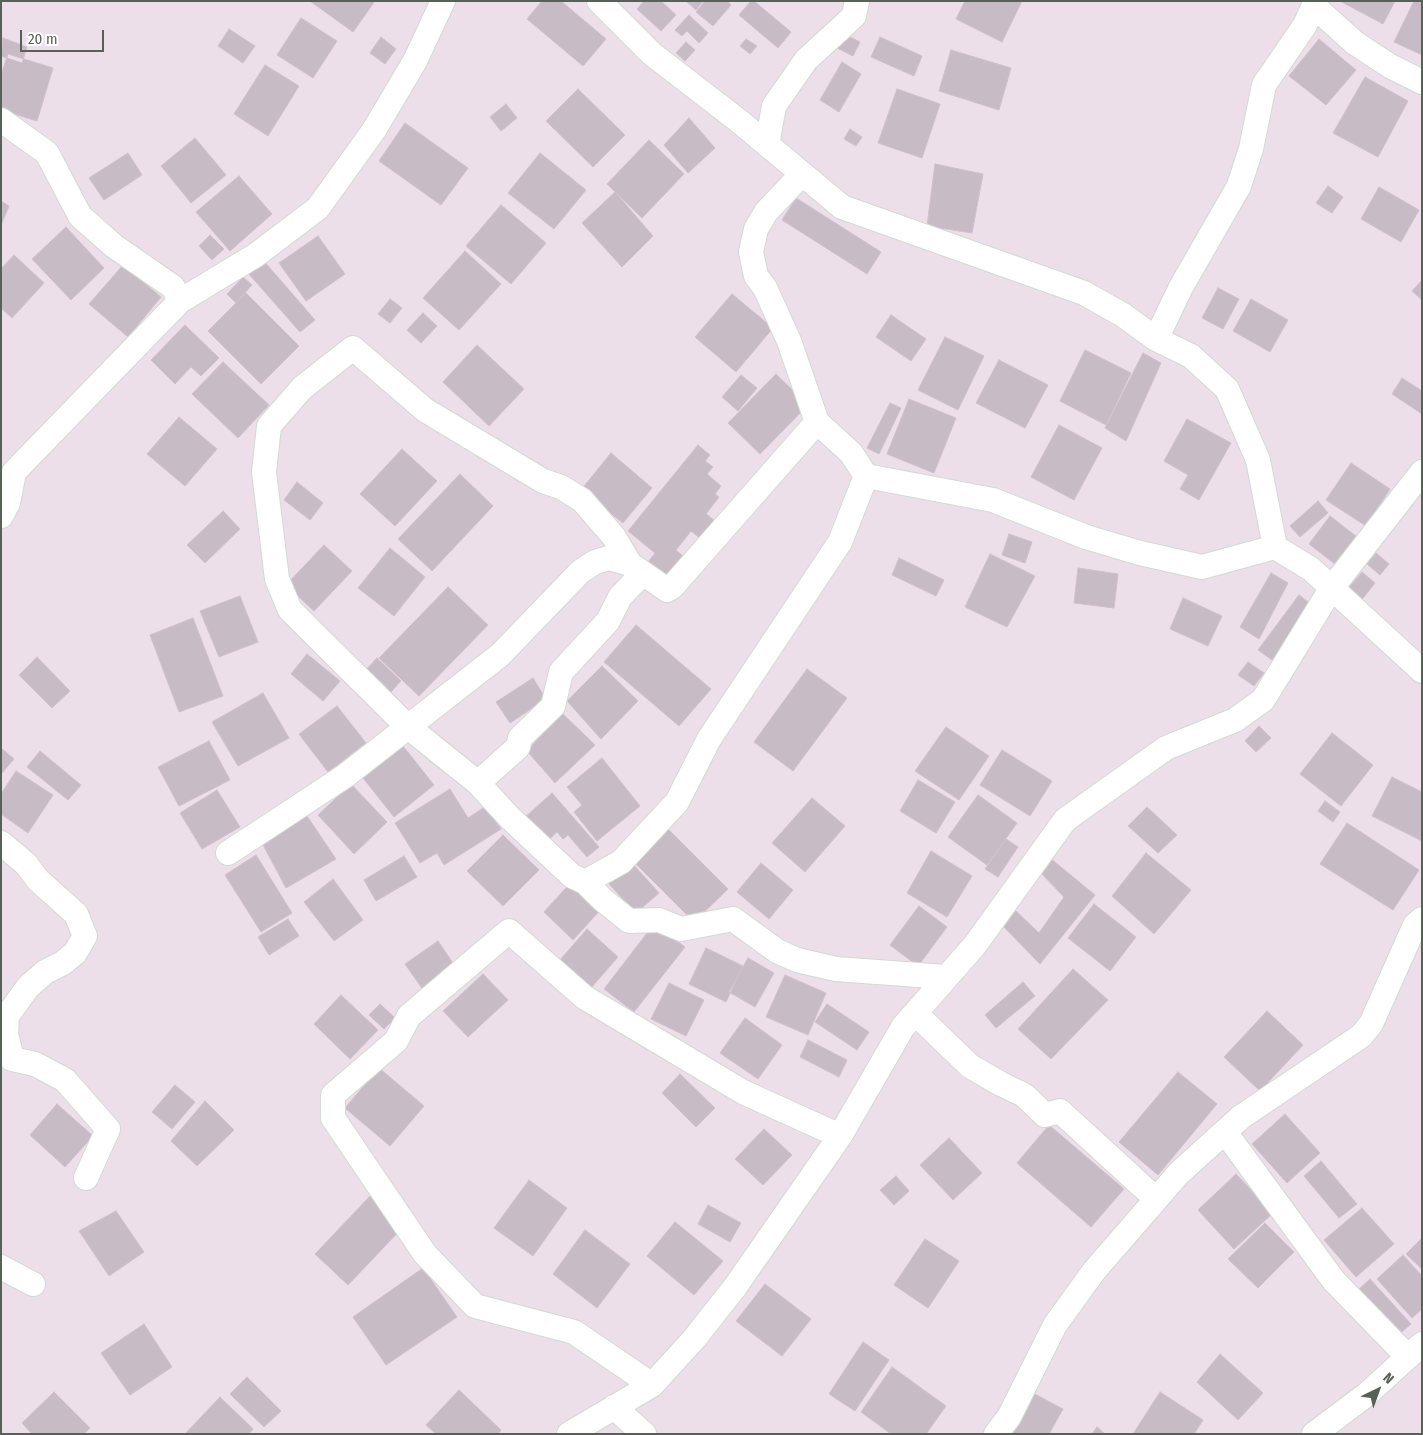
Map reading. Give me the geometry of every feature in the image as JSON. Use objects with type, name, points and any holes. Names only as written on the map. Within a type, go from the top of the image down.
[{"type":"street","points":[[1,516],[8,503],[8,470],[180,301],[256,255],[318,208],[374,130],[415,61],[443,1]]},
{"type":"street","points":[[599,1],[652,54],[842,207],[1084,293],[1123,315],[1156,339],[1191,356],[1227,389],[1258,460],[1275,547]]},
{"type":"street","points":[[766,144],[774,106],[806,60],[854,16],[857,1]]},
{"type":"street","points":[[1156,339],[1181,287],[1239,186],[1250,149],[1264,85],[1315,4],[1355,43],[1390,66],[1422,82]]},
{"type":"street","points":[[1,120],[47,153],[80,216],[114,246],[173,287],[180,301]]},
{"type":"street","points":[[802,174],[766,212],[756,229],[751,252],[756,276],[765,288],[789,341],[817,422],[851,453],[866,476],[993,500],[1086,538],[1140,554],[1202,567],[1275,547],[1311,569],[1422,671]]},
{"type":"street","points":[[636,568],[614,536],[582,500],[561,487],[542,481],[425,410],[354,348],[302,388],[269,426],[264,472],[277,579],[290,610],[406,726],[478,783],[556,862],[585,882],[629,921],[659,920],[681,929],[733,919],[777,951],[797,960],[836,969],[946,977]]},
{"type":"street","points":[[228,853],[345,776],[406,726],[500,655],[580,572],[594,562],[609,558],[636,568],[667,590],[672,587],[817,422]]},
{"type":"street","points":[[569,1434],[652,1385],[694,1339],[735,1287],[840,1136],[903,1027],[975,945],[1065,820],[1166,748],[1235,720],[1263,700],[1331,589],[1422,472]]},
{"type":"street","points":[[585,882],[621,862],[677,802],[709,739],[840,542],[866,476]]},
{"type":"street","points":[[478,783],[518,747],[520,738],[553,706],[560,672],[608,620],[636,568]]},
{"type":"street","points":[[1,843],[26,864],[38,880],[76,914],[84,936],[75,953],[64,963],[45,972],[28,988],[7,1016],[5,1057],[34,1064],[65,1080],[108,1129],[86,1178]]},
{"type":"street","points":[[996,1434],[1009,1418],[1055,1325],[1094,1271],[1180,1173],[1241,1117],[1361,1036],[1370,1024],[1414,925],[1422,919]]},
{"type":"street","points":[[652,1385],[574,1332],[476,1306],[425,1254],[338,1126],[333,1118],[333,1095],[396,1041],[409,1016],[510,931],[584,997],[743,1092],[840,1136]]},
{"type":"street","points":[[915,1013],[970,1066],[1000,1084],[1024,1094],[1045,1115],[1060,1112],[1156,1200]]},
{"type":"street","points":[[1225,1132],[1334,1281],[1415,1351],[1366,1395],[1314,1434]]},
{"type":"street","points":[[1,1267],[32,1284]]},
{"type":"street","points":[[614,1407],[644,1434]]},
{"type":"building","points":[[310,1],[375,1],[353,32]]},
{"type":"building","points":[[542,1],[561,1],[606,39],[583,66],[527,19]]},
{"type":"building","points":[[644,1],[661,1],[676,15],[661,31],[637,9]]},
{"type":"building","points":[[686,1],[703,1],[696,10]]},
{"type":"building","points":[[705,1],[727,1],[731,5],[713,26],[696,12]]},
{"type":"building","points":[[751,1],[754,1],[791,32],[778,48],[739,15]]},
{"type":"building","points":[[965,1],[1022,1],[1002,42],[956,19]]},
{"type":"building","points":[[1340,1],[1395,1],[1383,24]]},
{"type":"building","points":[[1414,1],[1422,1],[1422,55],[1394,42]]},
{"type":"building","points":[[689,15],[708,33],[699,43],[687,31],[682,36],[675,30]]},
{"type":"building","points":[[301,18],[337,41],[313,78],[277,55]]},
{"type":"building","points":[[229,29],[255,46],[243,63],[218,46]]},
{"type":"building","points":[[842,33],[860,42],[853,56],[835,47]]},
{"type":"building","points":[[381,37],[396,49],[385,64],[370,53]]},
{"type":"building","points":[[880,37],[922,56],[914,76],[871,57]]},
{"type":"building","points":[[3,38],[27,47],[22,63],[1,56]]},
{"type":"building","points":[[746,39],[757,46],[750,54],[740,46]]},
{"type":"building","points":[[1319,39],[1356,70],[1326,105],[1289,76]]},
{"type":"building","points":[[686,42],[695,50],[685,61],[676,53]]},
{"type":"building","points":[[951,50],[1011,68],[999,110],[939,91]]},
{"type":"building","points":[[8,54],[53,68],[37,121],[1,110],[1,75]]},
{"type":"building","points":[[842,62],[861,74],[839,112],[820,100]]},
{"type":"building","points":[[265,65],[299,86],[268,136],[234,114]]},
{"type":"building","points":[[1365,77],[1408,101],[1378,157],[1333,133]]},
{"type":"building","points":[[578,89],[625,135],[593,167],[546,121]]},
{"type":"building","points":[[897,89],[940,104],[922,158],[878,143]]},
{"type":"building","points":[[506,104],[517,118],[501,131],[490,117]]},
{"type":"building","points":[[689,118],[715,148],[688,173],[664,145]]},
{"type":"building","points":[[405,123],[468,168],[441,205],[379,161]]},
{"type":"building","points":[[850,129],[862,137],[856,146],[844,139]]},
{"type":"building","points":[[195,138],[226,175],[191,203],[161,166]]},
{"type":"building","points":[[649,140],[684,174],[642,218],[607,184]]},
{"type":"building","points":[[128,153],[142,175],[104,200],[89,178]]},
{"type":"building","points":[[540,153],[586,190],[554,229],[508,193]]},
{"type":"building","points":[[935,164],[983,174],[972,233],[927,226]]},
{"type":"building","points":[[239,176],[272,214],[230,251],[196,212]]},
{"type":"building","points":[[1328,186],[1343,197],[1332,213],[1316,203]]},
{"type":"building","points":[[1379,187],[1419,210],[1401,242],[1361,219]]},
{"type":"building","points":[[615,192],[653,236],[622,267],[582,223]]},
{"type":"building","points":[[796,198],[881,252],[867,274],[782,220]]},
{"type":"building","points":[[1,201],[9,206],[1,225]]},
{"type":"building","points":[[501,205],[546,243],[511,284],[466,246]]},
{"type":"building","points":[[66,227],[104,268],[71,300],[32,259]]},
{"type":"building","points":[[210,235],[224,249],[212,260],[199,246]]},
{"type":"building","points":[[318,236],[345,274],[306,301],[279,263]]},
{"type":"building","points":[[465,251],[501,284],[459,330],[423,298]]},
{"type":"building","points":[[14,255],[44,283],[12,318],[1,308],[1,269]]},
{"type":"building","points":[[263,260],[315,320],[300,332],[248,273]]},
{"type":"building","points":[[123,265],[161,297],[128,337],[89,304]]},
{"type":"building","points":[[243,277],[252,285],[236,303],[227,294]]},
{"type":"building","points":[[1422,280],[1422,300],[1412,291]]},
{"type":"building","points":[[1218,288],[1239,299],[1223,329],[1202,318]]},
{"type":"building","points":[[246,293],[299,346],[261,384],[208,331]]},
{"type":"building","points":[[732,294],[773,328],[736,372],[695,337]]},
{"type":"building","points":[[390,299],[402,308],[390,323],[378,314]]},
{"type":"building","points":[[1251,299],[1288,320],[1270,352],[1233,331]]},
{"type":"building","points":[[423,313],[437,326],[421,343],[407,330]]},
{"type":"building","points":[[891,315],[926,339],[911,361],[876,337]]},
{"type":"building","points":[[185,325],[219,358],[201,376],[191,367],[175,384],[151,360]]},
{"type":"building","points":[[945,337],[984,356],[958,410],[918,390]]},
{"type":"building","points":[[477,345],[524,389],[489,426],[443,382]]},
{"type":"building","points":[[1085,350],[1131,373],[1106,425],[1060,401]]},
{"type":"building","points":[[1143,353],[1161,363],[1126,441],[1105,428]]},
{"type":"building","points":[[999,360],[1048,385],[1025,428],[976,403]]},
{"type":"building","points":[[223,362],[269,405],[238,438],[192,394]]},
{"type":"building","points":[[776,374],[808,405],[760,454],[728,423]]},
{"type":"building","points":[[741,375],[757,388],[738,411],[722,397]]},
{"type":"building","points":[[1402,378],[1422,391],[1422,414],[1392,394]]},
{"type":"building","points":[[909,399],[956,418],[934,473],[887,454]]},
{"type":"building","points":[[890,403],[901,408],[879,454],[867,448]]},
{"type":"building","points":[[179,417],[217,449],[185,486],[147,454]]},
{"type":"building","points":[[1187,419],[1231,443],[1199,500],[1180,489],[1188,475],[1164,461]]},
{"type":"building","points":[[1059,425],[1102,448],[1074,500],[1031,477]]},
{"type":"building","points":[[698,445],[710,455],[705,461],[713,467],[707,474],[721,486],[715,494],[719,497],[706,514],[715,521],[701,539],[691,531],[676,550],[686,559],[666,584],[645,566],[655,553],[628,531]]},
{"type":"building","points":[[402,449],[437,481],[395,526],[360,494]]},
{"type":"building","points":[[611,453],[652,488],[623,523],[581,490]]},
{"type":"building","points":[[1351,463],[1390,489],[1366,526],[1326,500]]},
{"type":"building","points":[[460,474],[493,506],[432,571],[398,539]]},
{"type":"building","points":[[297,482],[323,503],[310,520],[284,500]]},
{"type":"building","points":[[1318,501],[1328,513],[1300,537],[1290,526]]},
{"type":"building","points":[[223,511],[240,529],[205,563],[187,545]]},
{"type":"building","points":[[1330,516],[1361,540],[1340,568],[1309,544]]},
{"type":"building","points":[[1009,534],[1032,542],[1025,563],[1002,555]]},
{"type":"building","points":[[324,545],[352,571],[314,611],[286,585]]},
{"type":"building","points":[[390,548],[425,577],[394,616],[358,588]]},
{"type":"building","points":[[1376,553],[1389,564],[1380,575],[1367,564]]},
{"type":"building","points":[[990,554],[1035,576],[1007,627],[965,607]]},
{"type":"building","points":[[899,558],[944,580],[936,596],[892,575]]},
{"type":"building","points":[[1078,568],[1118,574],[1114,608],[1074,603]]},
{"type":"building","points":[[1362,572],[1375,583],[1360,602],[1346,591]]},
{"type":"building","points":[[1271,573],[1288,583],[1259,639],[1240,627]]},
{"type":"building","points":[[448,587],[488,625],[419,696],[379,658]]},
{"type":"building","points":[[1299,595],[1316,608],[1275,662],[1258,650]]},
{"type":"building","points":[[240,596],[258,642],[219,657],[200,611]]},
{"type":"building","points":[[1183,598],[1222,616],[1208,646],[1170,629]]},
{"type":"building","points":[[193,618],[223,696],[179,712],[150,635]]},
{"type":"building","points":[[636,625],[711,689],[679,726],[604,662]]},
{"type":"building","points":[[307,654],[340,681],[323,701],[291,674]]},
{"type":"building","points":[[37,657],[70,691],[52,708],[19,675]]},
{"type":"building","points":[[377,658],[401,681],[389,694],[365,671]]},
{"type":"building","points":[[1248,662],[1264,673],[1254,686],[1238,675]]},
{"type":"building","points":[[602,666],[638,701],[601,739],[567,701]]},
{"type":"building","points":[[807,669],[847,698],[793,771],[754,742]]},
{"type":"building","points":[[533,678],[546,699],[510,723],[496,702]]},
{"type":"building","points":[[263,693],[289,738],[238,766],[212,722]]},
{"type":"building","points":[[337,706],[366,743],[328,772],[299,734]]},
{"type":"building","points":[[562,713],[595,745],[555,783],[527,751]]},
{"type":"building","points":[[1259,726],[1271,738],[1256,752],[1245,741]]},
{"type":"building","points":[[946,727],[989,756],[959,800],[915,771]]},
{"type":"building","points":[[1332,733],[1373,765],[1341,806],[1300,774]]},
{"type":"building","points":[[209,741],[230,780],[179,806],[158,767]]},
{"type":"building","points":[[403,746],[434,785],[394,817],[363,778]]},
{"type":"building","points":[[1,748],[14,759],[1,774]]},
{"type":"building","points":[[1002,750],[1052,781],[1030,816],[980,785]]},
{"type":"building","points":[[40,751],[81,785],[68,800],[27,767]]},
{"type":"building","points":[[602,758],[640,806],[597,841],[574,812],[582,805],[567,787]]},
{"type":"building","points":[[16,771],[53,795],[28,833],[1,814],[1,794]]},
{"type":"building","points":[[1392,777],[1422,792],[1422,841],[1372,816]]},
{"type":"building","points":[[918,780],[955,802],[936,833],[900,811]]},
{"type":"building","points":[[351,784],[387,822],[354,854],[318,815]]},
{"type":"building","points":[[450,789],[468,818],[486,806],[501,829],[444,865],[437,853],[420,863],[395,823]]},
{"type":"building","points":[[217,790],[240,827],[202,849],[180,813]]},
{"type":"building","points":[[552,793],[599,847],[587,857],[568,835],[563,839],[557,832],[543,845],[522,820]]},
{"type":"building","points":[[978,795],[1017,823],[987,865],[948,837]]},
{"type":"building","points":[[812,798],[845,826],[805,872],[772,843]]},
{"type":"building","points":[[1325,801],[1340,812],[1333,822],[1318,811]]},
{"type":"building","points":[[1147,807],[1177,835],[1158,853],[1128,826]]},
{"type":"building","points":[[305,813],[336,859],[286,888],[262,843]]},
{"type":"building","points":[[1347,823],[1419,870],[1393,910],[1320,864]]},
{"type":"building","points":[[666,827],[728,889],[694,922],[633,861]]},
{"type":"building","points":[[503,835],[539,870],[503,906],[467,871]]},
{"type":"building","points":[[1006,839],[1018,847],[998,877],[985,869]]},
{"type":"building","points":[[931,851],[972,876],[947,917],[907,893]]},
{"type":"building","points":[[1146,853],[1191,890],[1154,934],[1112,896]]},
{"type":"building","points":[[256,855],[292,913],[261,932],[225,875]]},
{"type":"building","points":[[404,856],[417,877],[376,901],[364,880]]},
{"type":"building","points":[[1050,858],[1095,895],[1040,964],[1002,925],[1016,911],[1039,933],[1064,897],[1040,872]]},
{"type":"building","points":[[632,863],[659,893],[636,913],[609,884]]},
{"type":"building","points":[[761,863],[793,890],[769,919],[737,892]]},
{"type":"building","points":[[333,879],[363,920],[334,941],[304,902]]},
{"type":"building","points":[[574,879],[604,906],[573,940],[544,912]]},
{"type":"building","points":[[1094,904],[1136,937],[1110,971],[1068,938]]},
{"type":"building","points":[[919,906],[947,927],[918,966],[890,945]]},
{"type":"building","points":[[288,919],[299,936],[269,955],[258,937]]},
{"type":"building","points":[[654,924],[685,947],[634,1012],[604,989]]},
{"type":"building","points":[[587,929],[618,957],[591,988],[560,960]]},
{"type":"building","points":[[438,941],[457,969],[424,991],[405,964]]},
{"type":"building","points":[[706,948],[743,966],[726,1002],[689,984]]},
{"type":"building","points":[[748,958],[774,973],[755,1007],[729,992]]},
{"type":"building","points":[[1073,969],[1108,1000],[1051,1059],[1018,1029]]},
{"type":"building","points":[[483,974],[508,1000],[468,1037],[443,1011]]},
{"type":"building","points":[[785,975],[826,993],[808,1035],[766,1017]]},
{"type":"building","points":[[1023,982],[1035,996],[996,1028],[985,1015]]},
{"type":"building","points":[[669,983],[704,1000],[686,1036],[651,1019]]},
{"type":"building","points":[[341,995],[378,1030],[350,1059],[314,1024]]},
{"type":"building","points":[[380,1004],[395,1018],[384,1029],[369,1015]]},
{"type":"building","points":[[827,1004],[869,1032],[857,1050],[815,1022]]},
{"type":"building","points":[[1267,1011],[1303,1045],[1260,1091],[1224,1057]]},
{"type":"building","points":[[745,1018],[782,1045],[758,1079],[720,1053]]},
{"type":"building","points":[[808,1040],[847,1060],[839,1077],[800,1057]]},
{"type":"building","points":[[379,1068],[424,1106],[390,1146],[345,1108]]},
{"type":"building","points":[[1178,1072],[1217,1104],[1158,1175],[1119,1142]]},
{"type":"building","points":[[680,1074],[715,1108],[696,1127],[662,1093]]},
{"type":"building","points":[[175,1085],[195,1102],[172,1129],[152,1112]]},
{"type":"building","points":[[205,1101],[234,1130],[197,1166],[171,1141]]},
{"type":"building","points":[[57,1104],[93,1136],[65,1167],[30,1135]]},
{"type":"building","points":[[1285,1114],[1320,1153],[1287,1183],[1252,1144]]},
{"type":"building","points":[[1049,1125],[1124,1189],[1091,1227],[1017,1163]]},
{"type":"building","points":[[764,1129],[792,1155],[763,1185],[735,1159]]},
{"type":"building","points":[[949,1138],[982,1173],[953,1200],[920,1165]]},
{"type":"building","points":[[1321,1161],[1357,1204],[1339,1218],[1304,1176]]},
{"type":"building","points":[[1236,1174],[1273,1213],[1234,1249],[1198,1210]]},
{"type":"building","points":[[896,1176],[909,1191],[894,1205],[880,1190]]},
{"type":"building","points":[[529,1180],[567,1208],[533,1256],[494,1228]]},
{"type":"building","points":[[372,1194],[405,1225],[348,1285],[315,1254]]},
{"type":"building","points":[[708,1205],[741,1223],[730,1242],[698,1224]]},
{"type":"building","points":[[1362,1208],[1394,1244],[1356,1277],[1324,1240]]},
{"type":"building","points":[[116,1211],[144,1252],[109,1276],[79,1231]]},
{"type":"building","points":[[675,1222],[723,1261],[694,1295],[647,1256]]},
{"type":"building","points":[[1265,1223],[1294,1252],[1258,1288],[1228,1259]]},
{"type":"building","points":[[585,1230],[630,1264],[597,1308],[553,1274]]},
{"type":"building","points":[[1422,1238],[1422,1269],[1406,1254]]},
{"type":"building","points":[[925,1239],[959,1261],[928,1308],[894,1285]]},
{"type":"building","points":[[1403,1255],[1422,1276],[1422,1309],[1412,1318],[1377,1279]]},
{"type":"building","points":[[423,1268],[457,1317],[386,1365],[353,1317]]},
{"type":"building","points":[[1370,1279],[1411,1324],[1397,1336],[1357,1291]]},
{"type":"building","points":[[765,1284],[811,1319],[782,1356],[736,1321]]},
{"type":"building","points":[[144,1324],[172,1367],[130,1395],[101,1353]]},
{"type":"building","points":[[863,1342],[889,1360],[855,1411],[829,1394]]},
{"type":"building","points":[[1220,1354],[1263,1393],[1238,1420],[1197,1382]]},
{"type":"building","points":[[892,1367],[946,1406],[926,1434],[891,1434],[861,1412]]},
{"type":"building","points":[[247,1377],[281,1411],[264,1427],[230,1394]]},
{"type":"building","points":[[459,1390],[501,1430],[498,1434],[436,1434],[426,1425]]},
{"type":"building","points":[[1029,1391],[1063,1409],[1049,1434],[1012,1434],[1007,1431]]},
{"type":"building","points":[[54,1392],[90,1428],[84,1434],[32,1434],[22,1423]]},
{"type":"building","points":[[1160,1392],[1203,1420],[1194,1434],[1133,1434]]},
{"type":"building","points":[[220,1397],[253,1429],[249,1434],[185,1434]]},
{"type":"building","points":[[1097,1427],[1105,1434],[1092,1434]]}]
